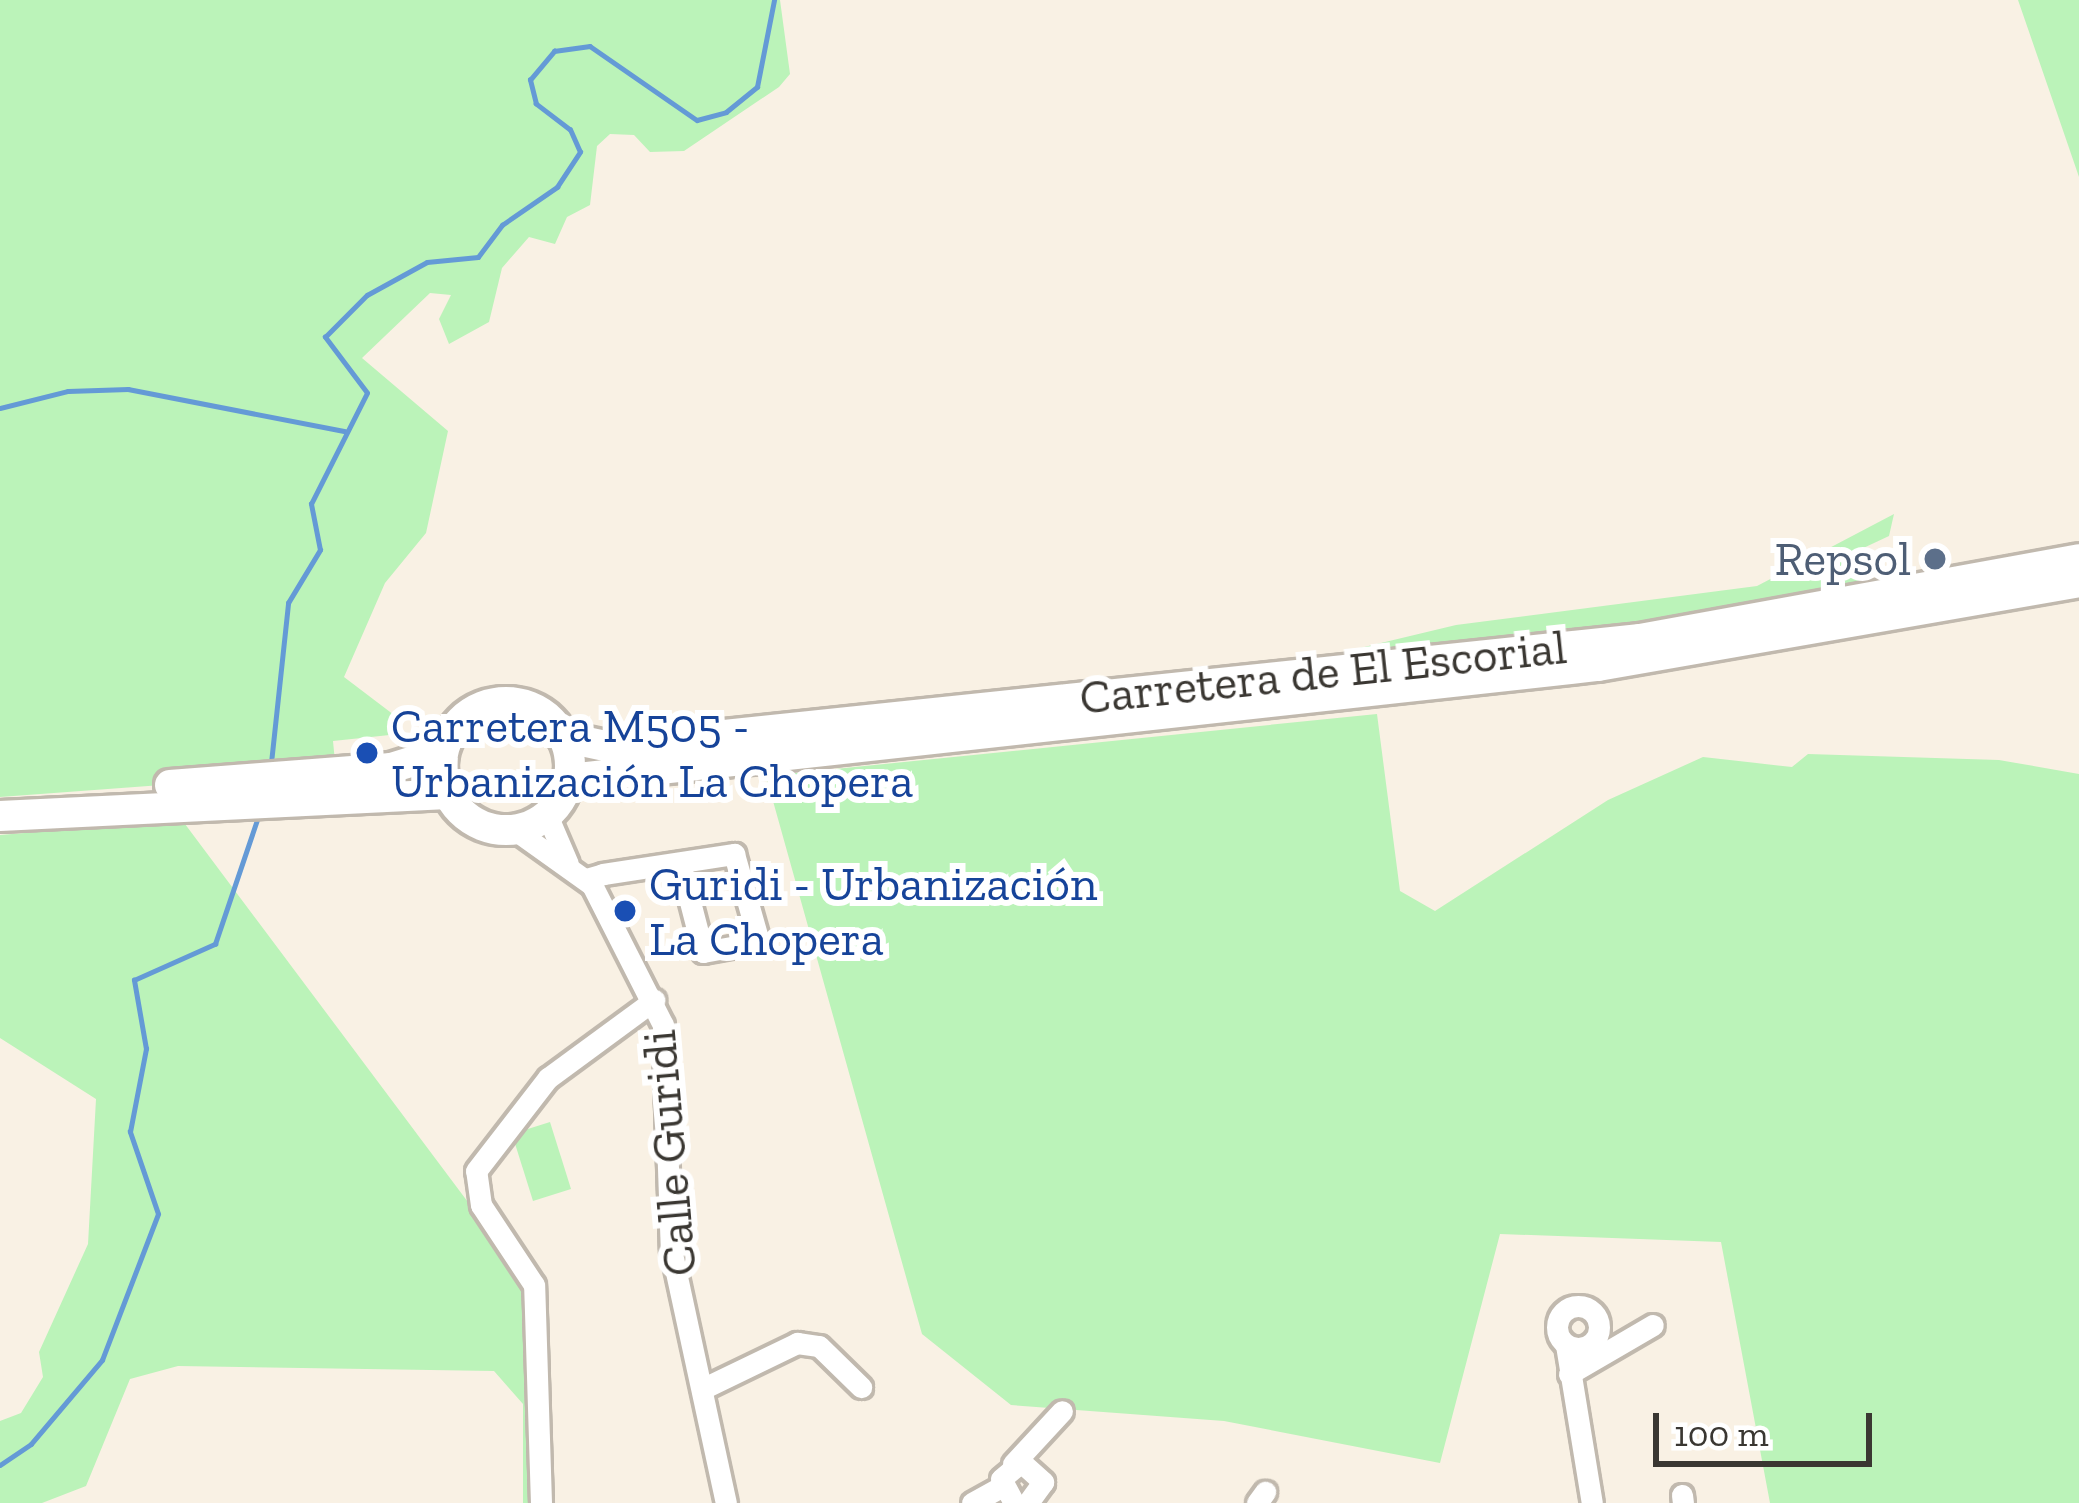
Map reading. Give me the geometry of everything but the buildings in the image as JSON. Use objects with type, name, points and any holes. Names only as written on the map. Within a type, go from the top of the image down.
[{"type":"highway","name":"Carretera de El Escorial","points":[[563,737],[610,747],[1640,639],[2079,560]]},
{"type":"highway","name":"Carretera de El Escorial","points":[[569,779],[1598,666],[2079,583]]},
{"type":"highway","points":[[0,797],[391,768],[442,752],[467,715],[509,701],[550,719],[563,737],[569,779],[547,815],[515,830],[475,823],[447,794],[442,752]]},
{"type":"highway","points":[[0,816],[447,794]]},
{"type":"street","name":"Calle Guridi","points":[[547,815],[654,1000],[670,1083],[671,1249],[726,1503]]},
{"type":"street","name":"Calle Guridi","points":[[515,830],[579,874]]},
{"type":"street","points":[[579,874],[734,854],[759,942],[703,952],[680,863]]},
{"type":"street","points":[[541,1503],[534,1285],[481,1205],[476,1171],[548,1078],[654,1000]]},
{"type":"street","points":[[1569,1374],[1653,1325]]},
{"type":"street","points":[[702,1388],[797,1343],[819,1346],[861,1388]]},
{"type":"street","points":[[1566,1345],[1592,1503]]},
{"type":"street","points":[[972,1503],[1007,1495],[1013,1464],[1061,1412]]},
{"type":"street","points":[[1013,1464],[1040,1474],[1042,1490],[1028,1503]]},
{"type":"green space","points":[[0,0],[780,0],[790,74],[779,87],[684,151],[650,152],[634,135],[610,134],[597,146],[590,205],[567,217],[555,244],[529,237],[502,268],[489,322],[449,344],[439,319],[451,295],[430,293],[362,358],[448,431],[426,533],[385,583],[344,677],[398,718],[399,734],[333,741],[336,772],[0,797]]},
{"type":"green space","points":[[2018,0],[2079,0],[2079,177],[2057,113]]},
{"type":"green space","points":[[1894,514],[1889,536],[1857,551],[1871,584],[1640,639],[1338,671],[1335,654],[1456,625],[1757,586]]},
{"type":"green space","points":[[1377,714],[1400,891],[1435,911],[1608,800],[1703,757],[1792,767],[1808,754],[1999,760],[2079,774],[2079,1503],[1770,1503],[1721,1242],[1500,1234],[1440,1463],[1224,1421],[1011,1405],[922,1334],[766,776]]},
{"type":"green space","points":[[182,820],[530,1285],[536,1503],[523,1503],[523,1404],[494,1371],[178,1366],[130,1379],[86,1486],[42,1503],[0,1503],[0,1421],[21,1413],[43,1377],[39,1352],[88,1244],[96,1099],[0,1038],[0,835]]},
{"type":"green space","points":[[550,1122],[571,1189],[533,1201],[512,1134]]},
{"type":"waterway","points":[[271,763],[288,603],[320,550],[311,504],[367,393],[325,337],[367,295],[427,262],[478,257],[502,225],[557,187],[580,152],[570,130],[536,104],[530,80],[554,51],[590,46],[697,120],[726,112],[757,87],[774,0]]},
{"type":"waterway","points":[[0,408],[68,391],[128,389],[345,431]]},
{"type":"waterway","points":[[0,1465],[31,1444],[102,1360],[158,1214],[130,1132],[146,1049],[134,980],[215,944],[257,820]]},
{"type":"place","name":"Repsol","points":[[1935,559]]},
{"type":"place","name":"Carretera M505 - Urbanización La Chopera","points":[[367,753]]},
{"type":"place","name":"Guridi - Urbanización La Chopera","points":[[625,911]]}]
